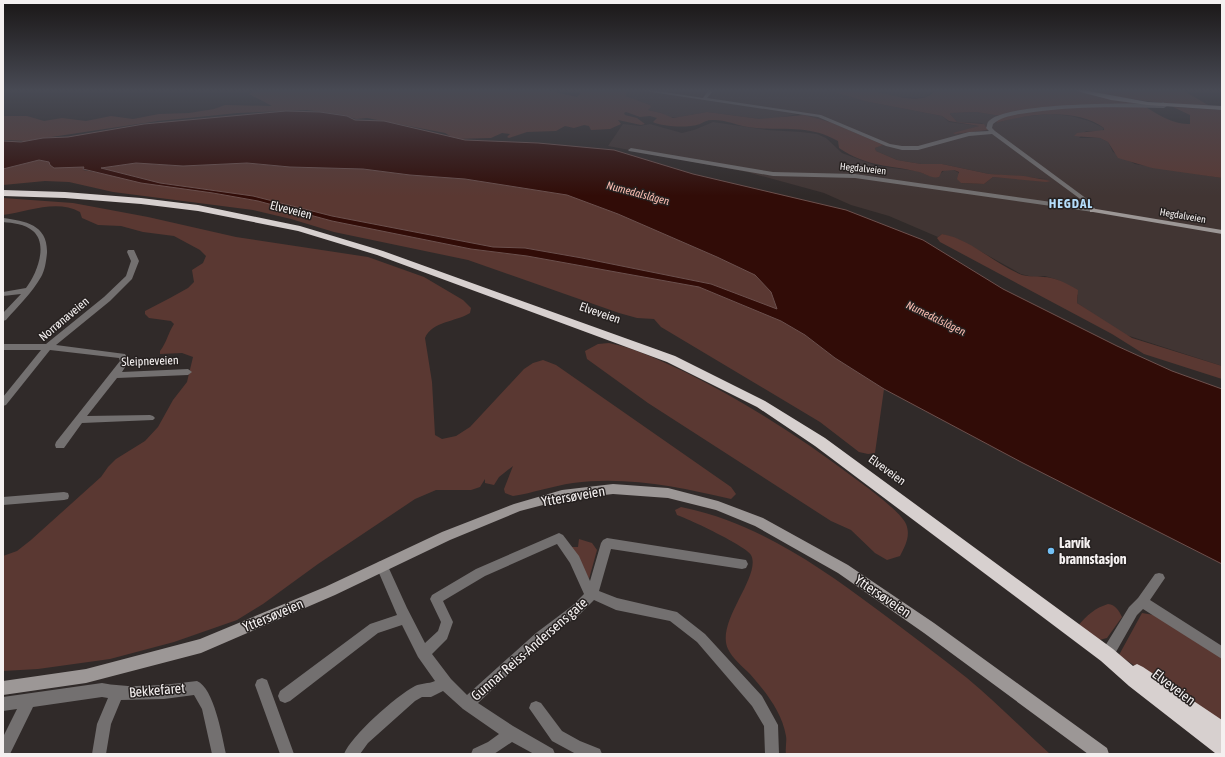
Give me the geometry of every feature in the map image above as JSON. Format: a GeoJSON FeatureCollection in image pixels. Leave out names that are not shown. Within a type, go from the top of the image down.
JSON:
{"type":"FeatureCollection","features":[{"type":"Feature","properties":{"kind":"highway","name":"Elveveien"},"geometry":{"type":"LineString","coordinates":[[3,193],[65,195],[141,201],[198,208],[300,229],[380,253],[671,358],[761,404],[820,442],[1107,655],[1135,680],[1222,746]]}},
{"type":"Feature","properties":{"kind":"highway","name":"Elveveien"},"geometry":{"type":"LineString","coordinates":[[1107,655],[1140,674],[1222,731]]}},
{"type":"Feature","properties":{"kind":"main road","name":"Hegdalveien"},"geometry":{"type":"LineString","coordinates":[[1093,210],[1222,232]]}},
{"type":"Feature","properties":{"kind":"main road","name":"Yttersøveien"},"geometry":{"type":"LineString","coordinates":[[3,688],[86,676],[201,646],[446,536],[518,507],[562,495],[613,489],[668,493],[718,506],[758,522],[843,569],[929,628],[1101,754]]}},
{"type":"Feature","properties":{"kind":"street"},"geometry":{"type":"LineString","coordinates":[[842,125],[888,145],[902,148],[918,148],[969,134],[993,132]]}},
{"type":"Feature","properties":{"kind":"street"},"geometry":{"type":"LineString","coordinates":[[990,125],[993,132],[1079,195],[1093,210]]}},
{"type":"Feature","properties":{"kind":"street","name":"Hegdalveien"},"geometry":{"type":"LineString","coordinates":[[631,150],[773,174],[855,176],[1093,210]]}},
{"type":"Feature","properties":{"kind":"street"},"geometry":{"type":"LineString","coordinates":[[3,220],[19,222],[34,228],[42,237],[44,247],[40,272],[27,291],[3,318]]}},
{"type":"Feature","properties":{"kind":"street","name":"Norrønaveien"},"geometry":{"type":"LineString","coordinates":[[3,403],[49,346],[107,299],[129,277],[135,261],[131,252]]}},
{"type":"Feature","properties":{"kind":"street"},"geometry":{"type":"LineString","coordinates":[[3,294],[27,291]]}},
{"type":"Feature","properties":{"kind":"street","name":"Sleipneveien"},"geometry":{"type":"LineString","coordinates":[[3,347],[49,346],[81,349],[122,356],[125,361],[60,445]]}},
{"type":"Feature","properties":{"kind":"street","name":"Sleipneveien"},"geometry":{"type":"LineString","coordinates":[[114,375],[188,372]]}},
{"type":"Feature","properties":{"kind":"street"},"geometry":{"type":"LineString","coordinates":[[79,420],[150,418]]}},
{"type":"Feature","properties":{"kind":"street"},"geometry":{"type":"LineString","coordinates":[[3,501],[64,496]]}},
{"type":"Feature","properties":{"kind":"street"},"geometry":{"type":"LineString","coordinates":[[424,653],[443,635],[447,622],[436,599],[451,589],[490,568],[559,538],[575,560],[587,588],[592,594],[616,604],[673,616],[701,638],[757,701],[770,725],[772,754]]}},
{"type":"Feature","properties":{"kind":"street","name":"Gunnar Reiss-Andersens gate"},"geometry":{"type":"LineString","coordinates":[[468,703],[540,637],[576,610],[592,594],[607,543],[742,564]]}},
{"type":"Feature","properties":{"kind":"street","name":"Gunnar Reiss-Andersens gate"},"geometry":{"type":"LineString","coordinates":[[382,566],[424,653],[445,683],[468,703],[511,734],[548,754]]}},
{"type":"Feature","properties":{"kind":"street"},"geometry":{"type":"LineString","coordinates":[[1107,655],[1133,611],[1142,602],[1160,578]]}},
{"type":"Feature","properties":{"kind":"street"},"geometry":{"type":"LineString","coordinates":[[1142,602],[1222,653]]}},
{"type":"Feature","properties":{"kind":"street"},"geometry":{"type":"LineString","coordinates":[[285,696],[374,628],[406,618]]}},
{"type":"Feature","properties":{"kind":"street"},"geometry":{"type":"LineString","coordinates":[[351,754],[363,738],[410,696],[420,690],[431,690],[445,683]]}},
{"type":"Feature","properties":{"kind":"street"},"geometry":{"type":"LineString","coordinates":[[262,685],[287,754]]}},
{"type":"Feature","properties":{"kind":"street","name":"Bekkefaret"},"geometry":{"type":"LineString","coordinates":[[3,704],[102,690],[117,693],[164,692],[198,688],[208,707],[218,754]]}},
{"type":"Feature","properties":{"kind":"street","name":"Bekkefaret"},"geometry":{"type":"LineString","coordinates":[[99,754],[104,724],[117,693]]}},
{"type":"Feature","properties":{"kind":"street"},"geometry":{"type":"LineString","coordinates":[[3,752],[29,700]]}},
{"type":"Feature","properties":{"kind":"street"},"geometry":{"type":"LineString","coordinates":[[536,708],[557,736],[576,747],[595,754]]}},
{"type":"Feature","properties":{"kind":"street"},"geometry":{"type":"LineString","coordinates":[[478,754],[493,747],[511,734]]}},
{"type":"Feature","properties":{"kind":"shaded area"},"geometry":{"type":"Polygon","coordinates":[[[3,125],[129,125],[25,141],[3,140],[3,125]]]}},
{"type":"Feature","properties":{"kind":"shaded area"},"geometry":{"type":"Polygon","coordinates":[[[405,125],[583,125],[574,128],[565,126],[556,131],[527,132],[509,138],[507,137],[510,134],[502,133],[491,138],[455,139],[445,133],[405,125]]]}},
{"type":"Feature","properties":{"kind":"shaded area"},"geometry":{"type":"Polygon","coordinates":[[[586,125],[618,125],[610,129],[591,130],[589,126],[586,125]]]}},
{"type":"Feature","properties":{"kind":"shaded area"},"geometry":{"type":"Polygon","coordinates":[[[622,125],[655,125],[682,133],[705,125],[735,125],[767,130],[817,134],[826,138],[842,153],[877,166],[917,171],[930,176],[940,174],[946,169],[954,170],[959,173],[961,183],[984,184],[993,177],[1047,179],[989,174],[942,164],[921,164],[897,160],[876,151],[875,148],[882,145],[838,125],[979,126],[955,134],[988,130],[984,125],[1098,125],[1104,128],[1102,131],[1086,131],[1079,138],[1100,138],[1108,142],[1113,152],[1135,164],[1222,178],[1222,366],[1123,334],[1077,303],[1078,295],[1058,280],[1045,276],[1033,277],[1021,274],[960,240],[942,234],[938,237],[889,216],[851,205],[824,193],[747,172],[608,146],[622,125]]]}},
{"type":"Feature","properties":{"kind":"shaded area"},"geometry":{"type":"Polygon","coordinates":[[[667,125],[693,125],[690,126],[667,125]]]}},
{"type":"Feature","properties":{"kind":"shaded area"},"geometry":{"type":"Polygon","coordinates":[[[742,125],[838,125],[883,145],[875,148],[876,151],[897,160],[921,164],[942,164],[989,174],[1024,176],[1051,181],[1046,182],[993,177],[984,184],[961,183],[957,179],[959,172],[954,170],[942,171],[939,177],[934,177],[908,169],[878,164],[860,159],[839,148],[838,141],[827,135],[804,130],[742,125]]]}},
{"type":"Feature","properties":{"kind":"shaded area"},"geometry":{"type":"Polygon","coordinates":[[[975,125],[985,125],[988,130],[953,133],[979,126],[975,125]]]}},
{"type":"Feature","properties":{"kind":"shaded area"},"geometry":{"type":"Polygon","coordinates":[[[1100,125],[1222,125],[1222,178],[1152,168],[1118,158],[1108,142],[1100,138],[1074,136],[1077,133],[1104,130],[1104,128],[1100,125]]]}},
{"type":"Feature","properties":{"kind":"shaded area"},"geometry":{"type":"Polygon","coordinates":[[[39,160],[84,167],[83,170],[258,201],[332,221],[471,249],[527,256],[699,287],[781,321],[805,335],[835,358],[884,389],[875,453],[868,454],[859,452],[820,422],[661,327],[654,319],[637,318],[619,313],[468,260],[334,232],[291,219],[253,210],[113,192],[69,182],[45,181],[3,185],[3,169],[39,160]]]}},
{"type":"Feature","properties":{"kind":"shaded area"},"geometry":{"type":"Polygon","coordinates":[[[136,163],[183,166],[247,163],[290,167],[363,169],[410,175],[465,179],[567,195],[618,214],[755,275],[771,292],[777,310],[711,284],[525,248],[493,247],[332,216],[253,196],[160,183],[101,168],[136,163]]]}},
{"type":"Feature","properties":{"kind":"shaded area"},"geometry":{"type":"Polygon","coordinates":[[[3,198],[73,203],[148,217],[236,237],[368,257],[424,277],[463,300],[471,308],[470,313],[433,328],[428,332],[425,338],[432,382],[435,435],[442,439],[456,436],[470,427],[524,369],[533,363],[543,360],[556,365],[731,487],[736,494],[731,499],[692,490],[653,484],[593,481],[573,483],[513,496],[505,493],[504,489],[513,466],[499,477],[494,485],[485,483],[485,479],[480,487],[471,490],[436,490],[415,499],[318,564],[263,604],[237,620],[174,642],[110,659],[38,669],[3,671],[3,556],[17,551],[31,540],[101,477],[116,459],[145,441],[158,427],[173,400],[187,382],[193,357],[182,353],[160,354],[160,351],[174,324],[171,321],[149,318],[145,314],[145,311],[188,288],[194,282],[192,270],[203,263],[206,256],[200,250],[174,236],[143,232],[121,226],[98,225],[82,218],[80,212],[71,208],[52,206],[3,215],[3,198]]]}},
{"type":"Feature","properties":{"kind":"shaded area"},"geometry":{"type":"Polygon","coordinates":[[[942,234],[973,246],[1002,265],[1022,275],[1048,277],[1070,285],[1078,290],[1077,303],[1132,338],[1222,366],[1222,379],[1144,354],[1112,334],[940,242],[937,238],[942,234]]]}},
{"type":"Feature","properties":{"kind":"shaded area"},"geometry":{"type":"Polygon","coordinates":[[[609,343],[648,355],[685,372],[730,396],[794,436],[869,489],[898,513],[906,524],[908,537],[900,556],[887,560],[875,553],[851,530],[831,521],[648,403],[587,359],[585,351],[598,344],[609,343]]]}},
{"type":"Feature","properties":{"kind":"shaded area"},"geometry":{"type":"Polygon","coordinates":[[[681,507],[734,523],[759,534],[784,547],[830,576],[933,651],[967,678],[1050,754],[786,754],[786,736],[777,710],[761,687],[732,656],[728,649],[726,638],[732,613],[750,575],[753,564],[751,555],[729,539],[677,515],[675,510],[681,507]]]}},
{"type":"Feature","properties":{"kind":"shaded area"},"geometry":{"type":"Polygon","coordinates":[[[579,539],[592,543],[597,550],[589,579],[571,547],[578,547],[579,539]]]}},
{"type":"Feature","properties":{"kind":"shaded area"},"geometry":{"type":"Polygon","coordinates":[[[1108,604],[1115,607],[1122,617],[1107,638],[1099,640],[1078,626],[1092,612],[1108,604]]]}},
{"type":"Feature","properties":{"kind":"shaded area"},"geometry":{"type":"Polygon","coordinates":[[[1142,613],[1154,615],[1222,658],[1222,726],[1119,655],[1142,613]]]}},
{"type":"Feature","properties":{"kind":"water","name":"Numedalslågen"},"geometry":{"type":"Polygon","coordinates":[[[136,125],[402,125],[465,140],[538,143],[614,150],[693,174],[846,210],[923,240],[1003,289],[1117,346],[1172,371],[1222,389],[1222,564],[1021,462],[884,389],[835,358],[805,335],[781,321],[699,287],[527,256],[471,249],[332,221],[258,201],[141,183],[83,169],[84,167],[54,168],[49,162],[39,160],[3,169],[3,141],[21,142],[43,138],[68,137],[136,125]],[[136,163],[101,168],[160,183],[253,196],[332,216],[493,247],[525,248],[711,284],[777,309],[771,292],[755,275],[618,214],[567,195],[465,179],[410,175],[363,169],[290,167],[247,163],[183,166],[136,163]]]}},
{"type":"Feature","properties":{"kind":"place","name":"Larvik brannstasjon"},"geometry":{"type":"Point","coordinates":[1051,551]}},
{"type":"Feature","properties":{"kind":"district","name":"HEGDAL"},"geometry":{"type":"Point","coordinates":[1071,203]}}]}
